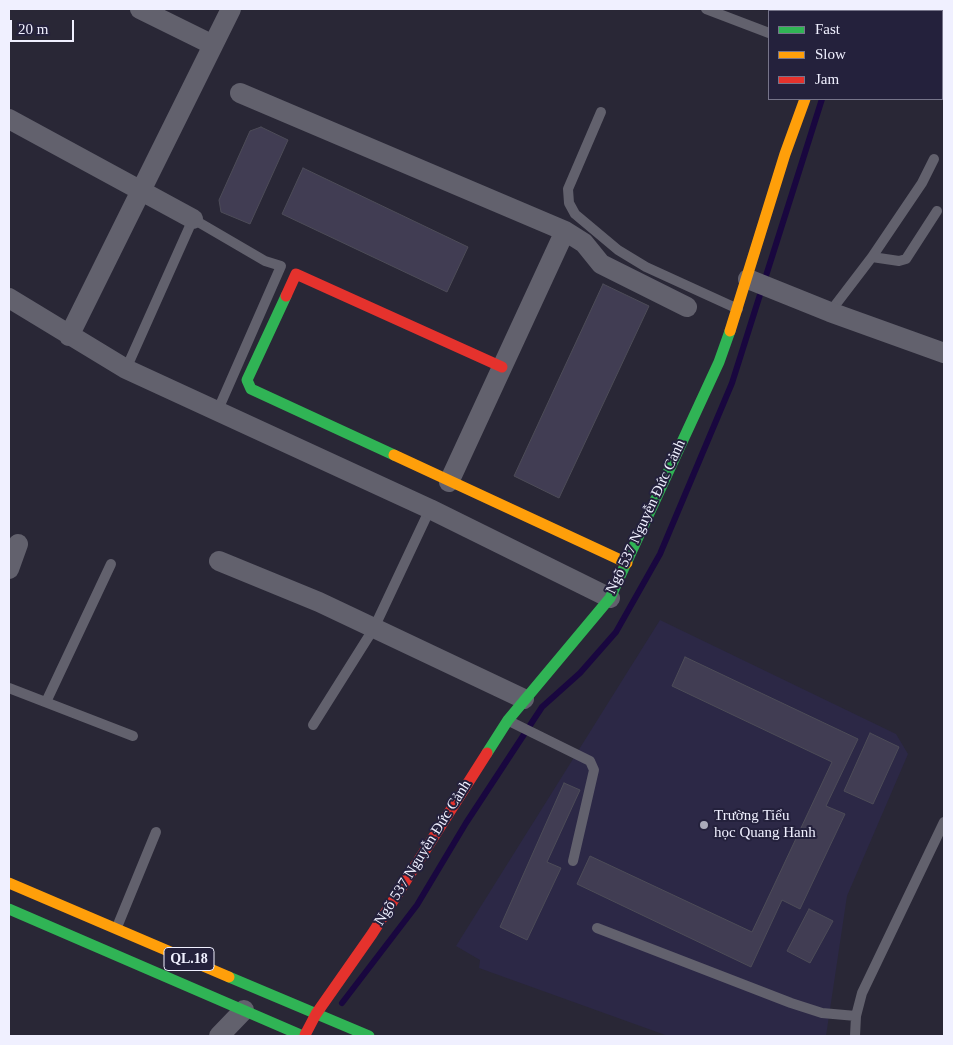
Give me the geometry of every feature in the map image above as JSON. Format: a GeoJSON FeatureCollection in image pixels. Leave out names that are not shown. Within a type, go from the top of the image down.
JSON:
{"type":"FeatureCollection","features":[{"type":"Feature","properties":{"kind":"main road","name":"Ngõ 537 Nguyễn Đức Cảnh"},"geometry":{"type":"LineString","coordinates":[[304,1036],[316,1014],[372,934],[508,720],[610,598],[719,362],[738,309],[758,282],[786,154],[805,100]]}},
{"type":"Feature","properties":{"kind":"main road"},"geometry":{"type":"LineString","coordinates":[[502,367],[296,274],[247,380],[248,386],[251,389],[627,563]]}},
{"type":"Feature","properties":{"kind":"main road","name":"QL.18"},"geometry":{"type":"LineString","coordinates":[[9,883],[369,1036]]}},
{"type":"Feature","properties":{"kind":"main road","name":"QL.18"},"geometry":{"type":"LineString","coordinates":[[9,909],[304,1036]]}},
{"type":"Feature","properties":{"kind":"street"},"geometry":{"type":"LineString","coordinates":[[140,9],[213,45]]}},
{"type":"Feature","properties":{"kind":"street"},"geometry":{"type":"LineString","coordinates":[[69,336],[231,9]]}},
{"type":"Feature","properties":{"kind":"street"},"geometry":{"type":"LineString","coordinates":[[240,92],[565,231],[584,243],[601,264],[687,307]]}},
{"type":"Feature","properties":{"kind":"street"},"geometry":{"type":"LineString","coordinates":[[9,119],[193,219]]}},
{"type":"Feature","properties":{"kind":"street"},"geometry":{"type":"LineString","coordinates":[[449,482],[565,231]]}},
{"type":"Feature","properties":{"kind":"street"},"geometry":{"type":"LineString","coordinates":[[758,282],[830,312],[944,353]]}},
{"type":"Feature","properties":{"kind":"street"},"geometry":{"type":"LineString","coordinates":[[9,298],[126,369],[430,509],[610,598]]}},
{"type":"Feature","properties":{"kind":"street"},"geometry":{"type":"LineString","coordinates":[[9,569],[18,544]]}},
{"type":"Feature","properties":{"kind":"street"},"geometry":{"type":"LineString","coordinates":[[219,561],[320,602],[524,699]]}},
{"type":"Feature","properties":{"kind":"street"},"geometry":{"type":"LineString","coordinates":[[220,1036],[244,1010]]}},
{"type":"Feature","properties":{"kind":"lane"},"geometry":{"type":"LineString","coordinates":[[706,9],[768,33]]}},
{"type":"Feature","properties":{"kind":"lane"},"geometry":{"type":"LineString","coordinates":[[601,112],[568,189],[569,203],[575,214],[618,250],[646,267],[738,309]]}},
{"type":"Feature","properties":{"kind":"lane"},"geometry":{"type":"LineString","coordinates":[[830,312],[872,256],[922,183],[934,158]]}},
{"type":"Feature","properties":{"kind":"lane"},"geometry":{"type":"LineString","coordinates":[[872,256],[899,261],[906,259],[937,211]]}},
{"type":"Feature","properties":{"kind":"lane"},"geometry":{"type":"LineString","coordinates":[[126,369],[193,219],[265,261],[281,266],[217,412]]}},
{"type":"Feature","properties":{"kind":"lane"},"geometry":{"type":"LineString","coordinates":[[313,725],[374,628],[430,509]]}},
{"type":"Feature","properties":{"kind":"lane"},"geometry":{"type":"LineString","coordinates":[[46,702],[111,564]]}},
{"type":"Feature","properties":{"kind":"lane"},"geometry":{"type":"LineString","coordinates":[[9,688],[133,736]]}},
{"type":"Feature","properties":{"kind":"lane"},"geometry":{"type":"LineString","coordinates":[[508,720],[590,761],[594,770],[573,861]]}},
{"type":"Feature","properties":{"kind":"lane"},"geometry":{"type":"LineString","coordinates":[[855,1036],[856,1016],[862,993],[944,822]]}},
{"type":"Feature","properties":{"kind":"lane"},"geometry":{"type":"LineString","coordinates":[[116,928],[156,832]]}},
{"type":"Feature","properties":{"kind":"lane"},"geometry":{"type":"LineString","coordinates":[[597,928],[791,1004],[822,1013],[856,1016]]}},
{"type":"Feature","properties":{"kind":"shaded area","name":"Trường Tiểu học Quang Hanh"},"geometry":{"type":"Polygon","coordinates":[[[660,620],[896,734],[908,754],[847,896],[826,1036],[668,1036],[479,968],[480,960],[456,946],[660,620]]]}},
{"type":"Feature","properties":{"kind":"building"},"geometry":{"type":"Polygon","coordinates":[[[261,127],[288,140],[250,224],[221,212],[219,200],[250,131],[261,127]]]}},
{"type":"Feature","properties":{"kind":"building"},"geometry":{"type":"Polygon","coordinates":[[[303,168],[468,247],[447,292],[282,214],[303,168]]]}},
{"type":"Feature","properties":{"kind":"building"},"geometry":{"type":"Polygon","coordinates":[[[603,284],[649,306],[559,498],[514,476],[603,284]]]}},
{"type":"Feature","properties":{"kind":"building"},"geometry":{"type":"Polygon","coordinates":[[[685,657],[858,739],[826,806],[845,814],[800,909],[782,900],[751,967],[577,884],[590,856],[752,932],[832,762],[672,686],[685,657]]]}},
{"type":"Feature","properties":{"kind":"building"},"geometry":{"type":"Polygon","coordinates":[[[870,733],[899,747],[873,804],[844,791],[870,733]]]}},
{"type":"Feature","properties":{"kind":"building"},"geometry":{"type":"Polygon","coordinates":[[[564,783],[580,790],[547,862],[561,868],[527,940],[500,927],[564,783]]]}},
{"type":"Feature","properties":{"kind":"building"},"geometry":{"type":"Polygon","coordinates":[[[809,909],[833,921],[810,963],[787,951],[809,909]]]}},
{"type":"Feature","properties":{"kind":"waterway"},"geometry":{"type":"LineString","coordinates":[[342,1003],[417,905],[466,823],[542,707],[580,673],[616,632],[660,554],[732,383],[822,100]]}},
{"type":"Feature","properties":{"kind":"traffic: fast"},"geometry":{"type":"LineString","coordinates":[[286,296],[247,380],[251,389],[394,455]]}},
{"type":"Feature","properties":{"kind":"traffic: fast"},"geometry":{"type":"LineString","coordinates":[[487,753],[508,720],[610,598],[719,362],[730,331]]}},
{"type":"Feature","properties":{"kind":"traffic: fast"},"geometry":{"type":"LineString","coordinates":[[9,909],[303,1036]]}},
{"type":"Feature","properties":{"kind":"traffic: fast"},"geometry":{"type":"LineString","coordinates":[[229,977],[369,1036]]}},
{"type":"Feature","properties":{"kind":"traffic: slow"},"geometry":{"type":"LineString","coordinates":[[730,331],[785,154],[805,100]]}},
{"type":"Feature","properties":{"kind":"traffic: slow"},"geometry":{"type":"LineString","coordinates":[[394,455],[627,563]]}},
{"type":"Feature","properties":{"kind":"traffic: slow"},"geometry":{"type":"LineString","coordinates":[[9,883],[229,977]]}},
{"type":"Feature","properties":{"kind":"traffic: jam"},"geometry":{"type":"LineString","coordinates":[[286,296],[296,274],[502,367]]}},
{"type":"Feature","properties":{"kind":"traffic: jam"},"geometry":{"type":"LineString","coordinates":[[305,1035],[316,1014],[372,934],[487,753]]}},
{"type":"Feature","properties":{"kind":"place","name":"Trường Tiểu học Quang Hanh"},"geometry":{"type":"Point","coordinates":[704,825]}}]}
